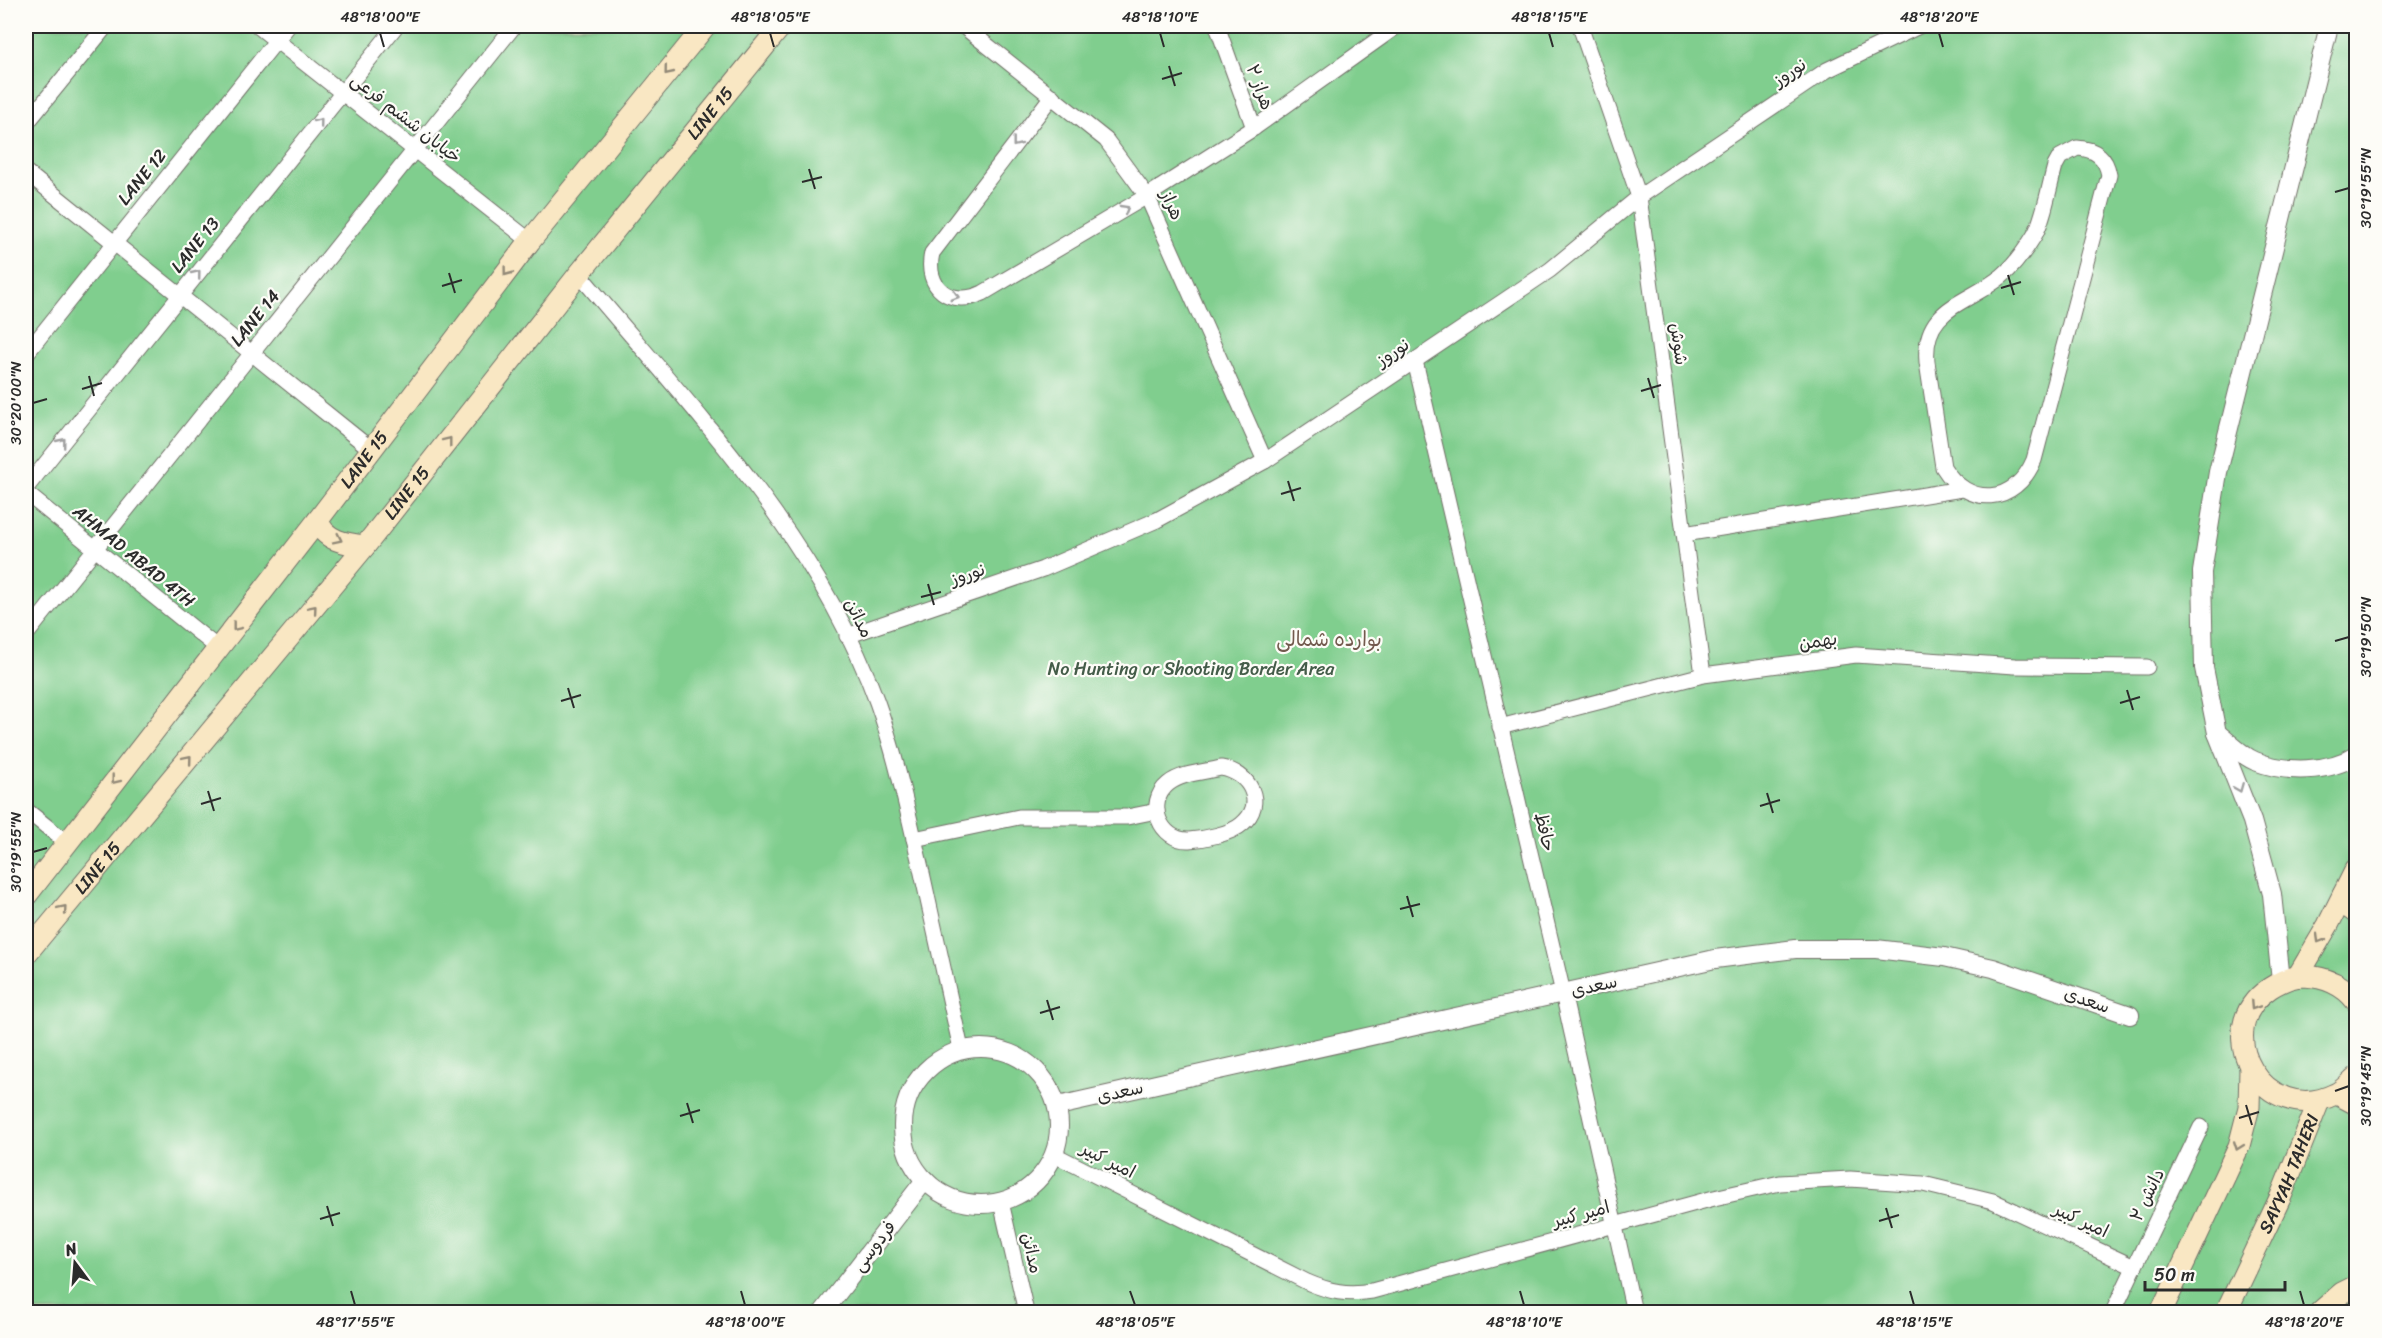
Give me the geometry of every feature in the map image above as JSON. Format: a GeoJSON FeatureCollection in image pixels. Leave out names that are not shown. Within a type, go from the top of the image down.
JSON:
{"type":"FeatureCollection","features":[{"type":"Feature","properties":{"kind":"main road","name":"LINE 15"},"geometry":{"type":"LineString","coordinates":[[26,954],[365,546],[579,274],[781,26]]}},
{"type":"Feature","properties":{"kind":"main road","name":"LANE 15"},"geometry":{"type":"LineString","coordinates":[[26,896],[219,649],[530,241],[698,28]]}},
{"type":"Feature","properties":{"kind":"main road"},"geometry":{"type":"LineString","coordinates":[[318,520],[320,526],[336,540],[365,546]]}},
{"type":"Feature","properties":{"kind":"main road"},"geometry":{"type":"LineString","coordinates":[[2290,979],[2343,895],[2356,869]]}},
{"type":"Feature","properties":{"kind":"main road"},"geometry":{"type":"LineString","coordinates":[[2343,895],[2349,908],[2356,913]]}},
{"type":"Feature","properties":{"kind":"main road"},"geometry":{"type":"LineString","coordinates":[[2356,998],[2339,985],[2319,977],[2290,979],[2262,993],[2249,1011],[2243,1033],[2245,1055],[2250,1068],[2262,1084],[2279,1096],[2299,1101],[2328,1097],[2356,1104]]}},
{"type":"Feature","properties":{"kind":"main road"},"geometry":{"type":"LineString","coordinates":[[2162,1312],[2239,1146],[2249,1107],[2250,1068]]}},
{"type":"Feature","properties":{"kind":"main road"},"geometry":{"type":"LineString","coordinates":[[2328,1097],[2356,1077]]}},
{"type":"Feature","properties":{"kind":"main road","name":"SAYYAH TAHERI"},"geometry":{"type":"LineString","coordinates":[[2226,1312],[2328,1097]]}},
{"type":"Feature","properties":{"kind":"main road"},"geometry":{"type":"LineString","coordinates":[[2320,1312],[2342,1293],[2356,1286]]}},
{"type":"Feature","properties":{"kind":"street"},"geometry":{"type":"LineString","coordinates":[[26,123],[106,26]]}},
{"type":"Feature","properties":{"kind":"street","name":"خیابان ششم فرعی"},"geometry":{"type":"LineString","coordinates":[[258,26],[530,241]]}},
{"type":"Feature","properties":{"kind":"street","name":"LANE 12"},"geometry":{"type":"LineString","coordinates":[[26,354],[288,26]]}},
{"type":"Feature","properties":{"kind":"street","name":"LANE 13"},"geometry":{"type":"LineString","coordinates":[[26,488],[396,26]]}},
{"type":"Feature","properties":{"kind":"street","name":"LANE 14"},"geometry":{"type":"LineString","coordinates":[[26,635],[514,26]]}},
{"type":"Feature","properties":{"kind":"street","name":"هراز"},"geometry":{"type":"LineString","coordinates":[[963,26],[1106,140],[1147,196],[1266,461]]}},
{"type":"Feature","properties":{"kind":"street","name":"هراز ۲"},"geometry":{"type":"LineString","coordinates":[[1217,26],[1254,128]]}},
{"type":"Feature","properties":{"kind":"street"},"geometry":{"type":"LineString","coordinates":[[1052,96],[932,253],[931,274],[943,292],[952,297],[963,299],[983,293],[1147,196],[1254,128],[1397,26]]}},
{"type":"Feature","properties":{"kind":"street","name":"شوش"},"geometry":{"type":"LineString","coordinates":[[1580,26],[1639,196],[1703,675]]}},
{"type":"Feature","properties":{"kind":"street","name":"نوروز"},"geometry":{"type":"LineString","coordinates":[[847,636],[1043,569],[1157,520],[1266,461],[1550,270],[1639,196],[1827,70],[1919,26]]}},
{"type":"Feature","properties":{"kind":"street"},"geometry":{"type":"LineString","coordinates":[[2290,979],[2272,894],[2252,821],[2217,733],[2204,668],[2202,572],[2216,483],[2329,26]]}},
{"type":"Feature","properties":{"kind":"street"},"geometry":{"type":"LineString","coordinates":[[1684,534],[1962,489],[1976,495],[1991,496],[2005,493],[2018,485],[2028,474],[2034,460],[2108,185],[2108,166],[2095,152],[2077,148],[2060,157],[2055,166],[2036,234],[2004,275],[1947,309],[1936,320],[1929,333],[1927,355],[1943,467],[1950,480],[1962,489]]}},
{"type":"Feature","properties":{"kind":"street"},"geometry":{"type":"LineString","coordinates":[[26,172],[372,450]]}},
{"type":"Feature","properties":{"kind":"street","name":"مدائن"},"geometry":{"type":"LineString","coordinates":[[579,274],[746,472],[802,551],[847,636],[880,712],[898,768],[962,1049]]}},
{"type":"Feature","properties":{"kind":"street","name":"حافظ"},"geometry":{"type":"LineString","coordinates":[[1415,361],[1563,993],[1634,1312]]}},
{"type":"Feature","properties":{"kind":"street","name":"AHMAD ABAD 4TH"},"geometry":{"type":"LineString","coordinates":[[26,493],[219,649]]}},
{"type":"Feature","properties":{"kind":"street","name":"بهمن"},"geometry":{"type":"LineString","coordinates":[[1500,728],[1703,675],[1856,655],[2015,666],[2147,667]]}},
{"type":"Feature","properties":{"kind":"street"},"geometry":{"type":"LineString","coordinates":[[2217,733],[2254,761],[2291,769],[2320,767],[2350,760],[2356,755]]}},
{"type":"Feature","properties":{"kind":"street"},"geometry":{"type":"LineString","coordinates":[[1221,768],[1231,769],[1241,774],[1253,792],[1254,803],[1245,822],[1236,829],[1193,840],[1182,840],[1165,830],[1159,821],[1157,811],[1157,801],[1161,791],[1168,784],[1177,779],[1221,768]]}},
{"type":"Feature","properties":{"kind":"street"},"geometry":{"type":"LineString","coordinates":[[26,810],[66,843]]}},
{"type":"Feature","properties":{"kind":"street"},"geometry":{"type":"LineString","coordinates":[[914,839],[1019,817],[1126,817],[1157,811]]}},
{"type":"Feature","properties":{"kind":"street","name":"سعدی"},"geometry":{"type":"LineString","coordinates":[[1058,1106],[1715,959],[1795,950],[1876,949],[1944,957],[1993,968],[2130,1015]]}},
{"type":"Feature","properties":{"kind":"street"},"geometry":{"type":"LineString","coordinates":[[986,1047],[1010,1053],[1032,1065],[1048,1084],[1058,1106],[1060,1131],[1055,1155],[1042,1176],[1023,1192],[1001,1202],[976,1204],[952,1199],[931,1187],[914,1168],[905,1146],[902,1121],[908,1097],[920,1076],[939,1060],[962,1049],[986,1047]]}},
{"type":"Feature","properties":{"kind":"street","name":"دانش ۲"},"geometry":{"type":"LineString","coordinates":[[2113,1312],[2201,1127]]}},
{"type":"Feature","properties":{"kind":"street","name":"امیر کبیر"},"geometry":{"type":"LineString","coordinates":[[1055,1155],[1307,1282],[1328,1291],[1350,1294],[1372,1291],[1714,1198],[1780,1183],[1850,1179],[1913,1184],[1993,1201],[2134,1267]]}},
{"type":"Feature","properties":{"kind":"street","name":"فردوسی"},"geometry":{"type":"LineString","coordinates":[[824,1312],[925,1180]]}},
{"type":"Feature","properties":{"kind":"street","name":"مدائن"},"geometry":{"type":"LineString","coordinates":[[1001,1202],[1026,1312]]}},
{"type":"Feature","properties":{"kind":"green space","name":"No Hunting or Shooting Border Area"},"geometry":{"type":"Polygon","coordinates":[[[26,26],[2356,26],[2356,1312],[26,1312],[26,26]]]}},
{"type":"Feature","properties":{"kind":"district","name":"بوارده شمالی"},"geometry":{"type":"Point","coordinates":[1329,639]}}]}
